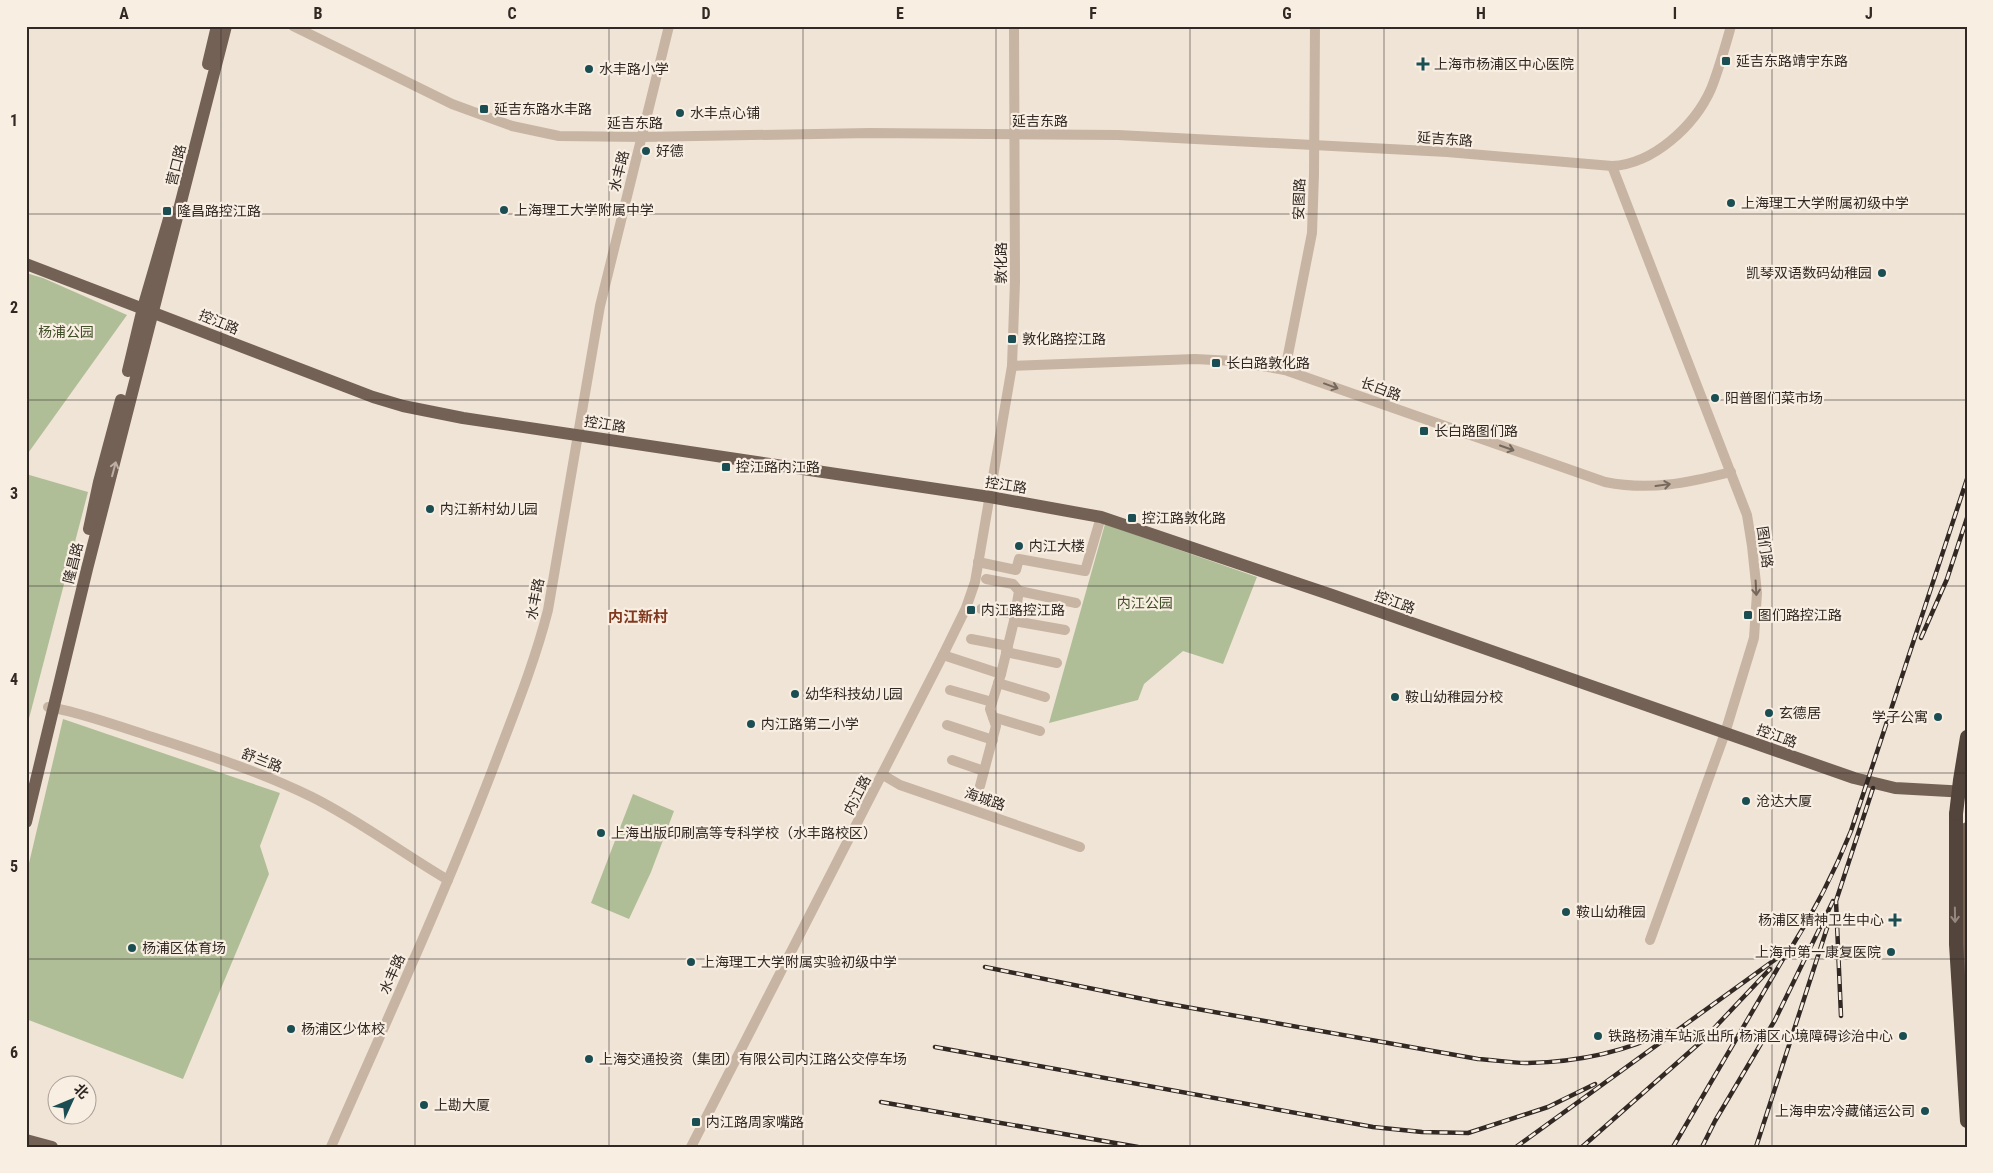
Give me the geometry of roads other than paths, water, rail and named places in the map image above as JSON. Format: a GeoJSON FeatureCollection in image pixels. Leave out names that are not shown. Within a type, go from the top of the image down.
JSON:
{"type":"FeatureCollection","features":[{"type":"Feature","properties":{"kind":"highway"},"geometry":{"type":"LineString","coordinates":[[1967,737],[1956,814],[1955,879],[1959,1022],[1967,1121]]}},
{"type":"Feature","properties":{"kind":"main road","name":"营口路"},"geometry":{"type":"LineString","coordinates":[[148,310],[216,26]]}},
{"type":"Feature","properties":{"kind":"main road","name":"营口路"},"geometry":{"type":"LineString","coordinates":[[148,310],[175,230],[226,26]]}},
{"type":"Feature","properties":{"kind":"main road","name":"控江路"},"geometry":{"type":"LineString","coordinates":[[26,264],[338,385],[403,406],[463,418],[990,497],[1101,516],[1332,595],[1803,761],[1895,788],[1967,792]]}},
{"type":"Feature","properties":{"kind":"main road","name":"隆昌路"},"geometry":{"type":"LineString","coordinates":[[26,789],[51,707],[87,569],[148,310]]}},
{"type":"Feature","properties":{"kind":"main road","name":"隆昌路"},"geometry":{"type":"LineString","coordinates":[[26,822],[51,707]]}},
{"type":"Feature","properties":{"kind":"main road"},"geometry":{"type":"LineString","coordinates":[[1967,828],[1965,881],[1967,984]]}},
{"type":"Feature","properties":{"kind":"main road"},"geometry":{"type":"LineString","coordinates":[[26,1140],[52,1147]]}},
{"type":"Feature","properties":{"kind":"street","name":"延吉东路"},"geometry":{"type":"LineString","coordinates":[[293,26],[452,104],[512,126],[559,136],[642,137],[870,133],[1148,135],[1447,152],[1612,166],[1624,166],[1654,152],[1691,120],[1711,88],[1731,26]]}},
{"type":"Feature","properties":{"kind":"street","name":"水丰路"},"geometry":{"type":"LineString","coordinates":[[331,1147],[473,822],[539,643],[548,610],[600,306],[670,26]]}},
{"type":"Feature","properties":{"kind":"street","name":"敦化路"},"geometry":{"type":"LineString","coordinates":[[990,497],[1012,366],[1014,26]]}},
{"type":"Feature","properties":{"kind":"street","name":"安图路"},"geometry":{"type":"LineString","coordinates":[[1285,370],[1312,233],[1315,26]]}},
{"type":"Feature","properties":{"kind":"street","name":"图们路"},"geometry":{"type":"LineString","coordinates":[[1612,166],[1746,515],[1752,546],[1757,594],[1754,638],[1748,662],[1725,733],[1650,940]]}},
{"type":"Feature","properties":{"kind":"street","name":"长白路"},"geometry":{"type":"LineString","coordinates":[[1012,366],[1195,359],[1234,361],[1285,370],[1605,482],[1629,487],[1656,487],[1731,472]]}},
{"type":"Feature","properties":{"kind":"street","name":"内江路"},"geometry":{"type":"LineString","coordinates":[[691,1147],[883,775],[966,608],[975,582],[990,497]]}},
{"type":"Feature","properties":{"kind":"street"},"geometry":{"type":"LineString","coordinates":[[978,562],[1016,570],[1019,558],[1085,571],[1101,516]]}},
{"type":"Feature","properties":{"kind":"street"},"geometry":{"type":"LineString","coordinates":[[986,579],[1013,584],[1019,591],[1076,603]]}},
{"type":"Feature","properties":{"kind":"street"},"geometry":{"type":"LineString","coordinates":[[980,786],[996,726],[990,709],[1007,649],[1019,591]]}},
{"type":"Feature","properties":{"kind":"street"},"geometry":{"type":"LineString","coordinates":[[980,609],[1065,630]]}},
{"type":"Feature","properties":{"kind":"street"},"geometry":{"type":"LineString","coordinates":[[971,639],[1057,663]]}},
{"type":"Feature","properties":{"kind":"street"},"geometry":{"type":"LineString","coordinates":[[943,656],[1045,696]]}},
{"type":"Feature","properties":{"kind":"street"},"geometry":{"type":"LineString","coordinates":[[950,690],[992,702]]}},
{"type":"Feature","properties":{"kind":"street","name":"舒兰路"},"geometry":{"type":"LineString","coordinates":[[51,707],[228,762],[283,783],[315,798],[351,819],[448,880]]}},
{"type":"Feature","properties":{"kind":"street"},"geometry":{"type":"LineString","coordinates":[[993,717],[1040,731]]}},
{"type":"Feature","properties":{"kind":"street"},"geometry":{"type":"LineString","coordinates":[[947,725],[993,740]]}},
{"type":"Feature","properties":{"kind":"street"},"geometry":{"type":"LineString","coordinates":[[952,760],[984,771]]}},
{"type":"Feature","properties":{"kind":"street","name":"海城路"},"geometry":{"type":"LineString","coordinates":[[883,775],[900,785],[1080,847]]}},
{"type":"Feature","properties":{"kind":"railway"},"geometry":{"type":"LineString","coordinates":[[1516,1147],[1791,948],[1824,891],[1851,831],[1967,479]]}},
{"type":"Feature","properties":{"kind":"railway"},"geometry":{"type":"LineString","coordinates":[[1921,638],[1947,579],[1967,518]]}},
{"type":"Feature","properties":{"kind":"railway"},"geometry":{"type":"LineString","coordinates":[[1841,1016],[1836,901],[1873,788]]}},
{"type":"Feature","properties":{"kind":"railway"},"geometry":{"type":"LineString","coordinates":[[1702,1147],[1715,1121],[1775,1020],[1833,901]]}},
{"type":"Feature","properties":{"kind":"railway"},"geometry":{"type":"LineString","coordinates":[[1756,1147],[1827,928]]}},
{"type":"Feature","properties":{"kind":"railway"},"geometry":{"type":"LineString","coordinates":[[1673,1147],[1786,954]]}},
{"type":"Feature","properties":{"kind":"railway"},"geometry":{"type":"LineString","coordinates":[[985,967],[1158,1002],[1478,1059],[1510,1062],[1528,1063],[1582,1058],[1618,1050],[1653,1038],[1669,1030]]}},
{"type":"Feature","properties":{"kind":"railway"},"geometry":{"type":"LineString","coordinates":[[1582,1147],[1703,1040],[1770,969]]}},
{"type":"Feature","properties":{"kind":"railway"},"geometry":{"type":"LineString","coordinates":[[935,1047],[1373,1127],[1422,1132],[1468,1133],[1548,1107],[1595,1084]]}},
{"type":"Feature","properties":{"kind":"railway"},"geometry":{"type":"LineString","coordinates":[[881,1102],[1138,1147]]}},
{"type":"Feature","properties":{"kind":"place","name":"延吉东路靖宇东路"},"geometry":{"type":"Point","coordinates":[1726,61]}},
{"type":"Feature","properties":{"kind":"place","name":"上海市杨浦区中心医院"},"geometry":{"type":"Point","coordinates":[1423,64]}},
{"type":"Feature","properties":{"kind":"place","name":"水丰路小学"},"geometry":{"type":"Point","coordinates":[589,69]}},
{"type":"Feature","properties":{"kind":"place","name":"延吉东路水丰路"},"geometry":{"type":"Point","coordinates":[484,109]}},
{"type":"Feature","properties":{"kind":"place","name":"水丰点心铺"},"geometry":{"type":"Point","coordinates":[680,113]}},
{"type":"Feature","properties":{"kind":"place","name":"好德"},"geometry":{"type":"Point","coordinates":[646,151]}},
{"type":"Feature","properties":{"kind":"place","name":"上海理工大学附属初级中学"},"geometry":{"type":"Point","coordinates":[1731,203]}},
{"type":"Feature","properties":{"kind":"place","name":"上海理工大学附属中学"},"geometry":{"type":"Point","coordinates":[504,210]}},
{"type":"Feature","properties":{"kind":"place","name":"隆昌路控江路"},"geometry":{"type":"Point","coordinates":[167,211]}},
{"type":"Feature","properties":{"kind":"place","name":"凯琴双语数码幼稚园"},"geometry":{"type":"Point","coordinates":[1882,273]}},
{"type":"Feature","properties":{"kind":"place","name":"敦化路控江路"},"geometry":{"type":"Point","coordinates":[1012,339]}},
{"type":"Feature","properties":{"kind":"place","name":"长白路敦化路"},"geometry":{"type":"Point","coordinates":[1216,363]}},
{"type":"Feature","properties":{"kind":"place","name":"阳普图们菜市场"},"geometry":{"type":"Point","coordinates":[1715,398]}},
{"type":"Feature","properties":{"kind":"place","name":"长白路图们路"},"geometry":{"type":"Point","coordinates":[1424,431]}},
{"type":"Feature","properties":{"kind":"place","name":"控江路内江路"},"geometry":{"type":"Point","coordinates":[726,467]}},
{"type":"Feature","properties":{"kind":"place","name":"内江新村幼儿园"},"geometry":{"type":"Point","coordinates":[430,509]}},
{"type":"Feature","properties":{"kind":"place","name":"控江路敦化路"},"geometry":{"type":"Point","coordinates":[1132,518]}},
{"type":"Feature","properties":{"kind":"place","name":"内江大楼"},"geometry":{"type":"Point","coordinates":[1019,546]}},
{"type":"Feature","properties":{"kind":"place","name":"内江路控江路"},"geometry":{"type":"Point","coordinates":[971,610]}},
{"type":"Feature","properties":{"kind":"place","name":"图们路控江路"},"geometry":{"type":"Point","coordinates":[1748,615]}},
{"type":"Feature","properties":{"kind":"place","name":"幼华科技幼儿园"},"geometry":{"type":"Point","coordinates":[795,694]}},
{"type":"Feature","properties":{"kind":"place","name":"鞍山幼稚园分校"},"geometry":{"type":"Point","coordinates":[1395,697]}},
{"type":"Feature","properties":{"kind":"place","name":"玄德居"},"geometry":{"type":"Point","coordinates":[1769,713]}},
{"type":"Feature","properties":{"kind":"place","name":"学子公寓"},"geometry":{"type":"Point","coordinates":[1938,717]}},
{"type":"Feature","properties":{"kind":"place","name":"内江路第二小学"},"geometry":{"type":"Point","coordinates":[751,724]}},
{"type":"Feature","properties":{"kind":"place","name":"沧达大厦"},"geometry":{"type":"Point","coordinates":[1746,801]}},
{"type":"Feature","properties":{"kind":"place","name":"上海出版印刷高等专科学校（水丰路校区）"},"geometry":{"type":"Point","coordinates":[601,833]}},
{"type":"Feature","properties":{"kind":"place","name":"鞍山幼稚园"},"geometry":{"type":"Point","coordinates":[1566,912]}},
{"type":"Feature","properties":{"kind":"place","name":"杨浦区精神卫生中心"},"geometry":{"type":"Point","coordinates":[1895,920]}},
{"type":"Feature","properties":{"kind":"place","name":"杨浦区体育场"},"geometry":{"type":"Point","coordinates":[132,948]}},
{"type":"Feature","properties":{"kind":"place","name":"上海市第一康复医院"},"geometry":{"type":"Point","coordinates":[1891,952]}},
{"type":"Feature","properties":{"kind":"place","name":"上海理工大学附属实验初级中学"},"geometry":{"type":"Point","coordinates":[691,962]}},
{"type":"Feature","properties":{"kind":"place","name":"杨浦区少体校"},"geometry":{"type":"Point","coordinates":[291,1029]}},
{"type":"Feature","properties":{"kind":"place","name":"铁路杨浦车站派出所"},"geometry":{"type":"Point","coordinates":[1598,1036]}},
{"type":"Feature","properties":{"kind":"place","name":"杨浦区心境障碍诊治中心"},"geometry":{"type":"Point","coordinates":[1903,1036]}},
{"type":"Feature","properties":{"kind":"place","name":"上海交通投资（集团）有限公司内江路公交停车场"},"geometry":{"type":"Point","coordinates":[589,1059]}},
{"type":"Feature","properties":{"kind":"place","name":"上勘大厦"},"geometry":{"type":"Point","coordinates":[424,1105]}},
{"type":"Feature","properties":{"kind":"place","name":"上海申宏冷藏储运公司"},"geometry":{"type":"Point","coordinates":[1925,1111]}},
{"type":"Feature","properties":{"kind":"place","name":"内江路周家嘴路"},"geometry":{"type":"Point","coordinates":[696,1122]}},
{"type":"Feature","properties":{"kind":"district","name":"内江新村"},"geometry":{"type":"Point","coordinates":[638,617]}},
{"type":"Feature","properties":{"kind":"park label","name":"杨浦公园"},"geometry":{"type":"Point","coordinates":[66,332]}},
{"type":"Feature","properties":{"kind":"park label","name":"内江公园"},"geometry":{"type":"Point","coordinates":[1145,603]}}]}
